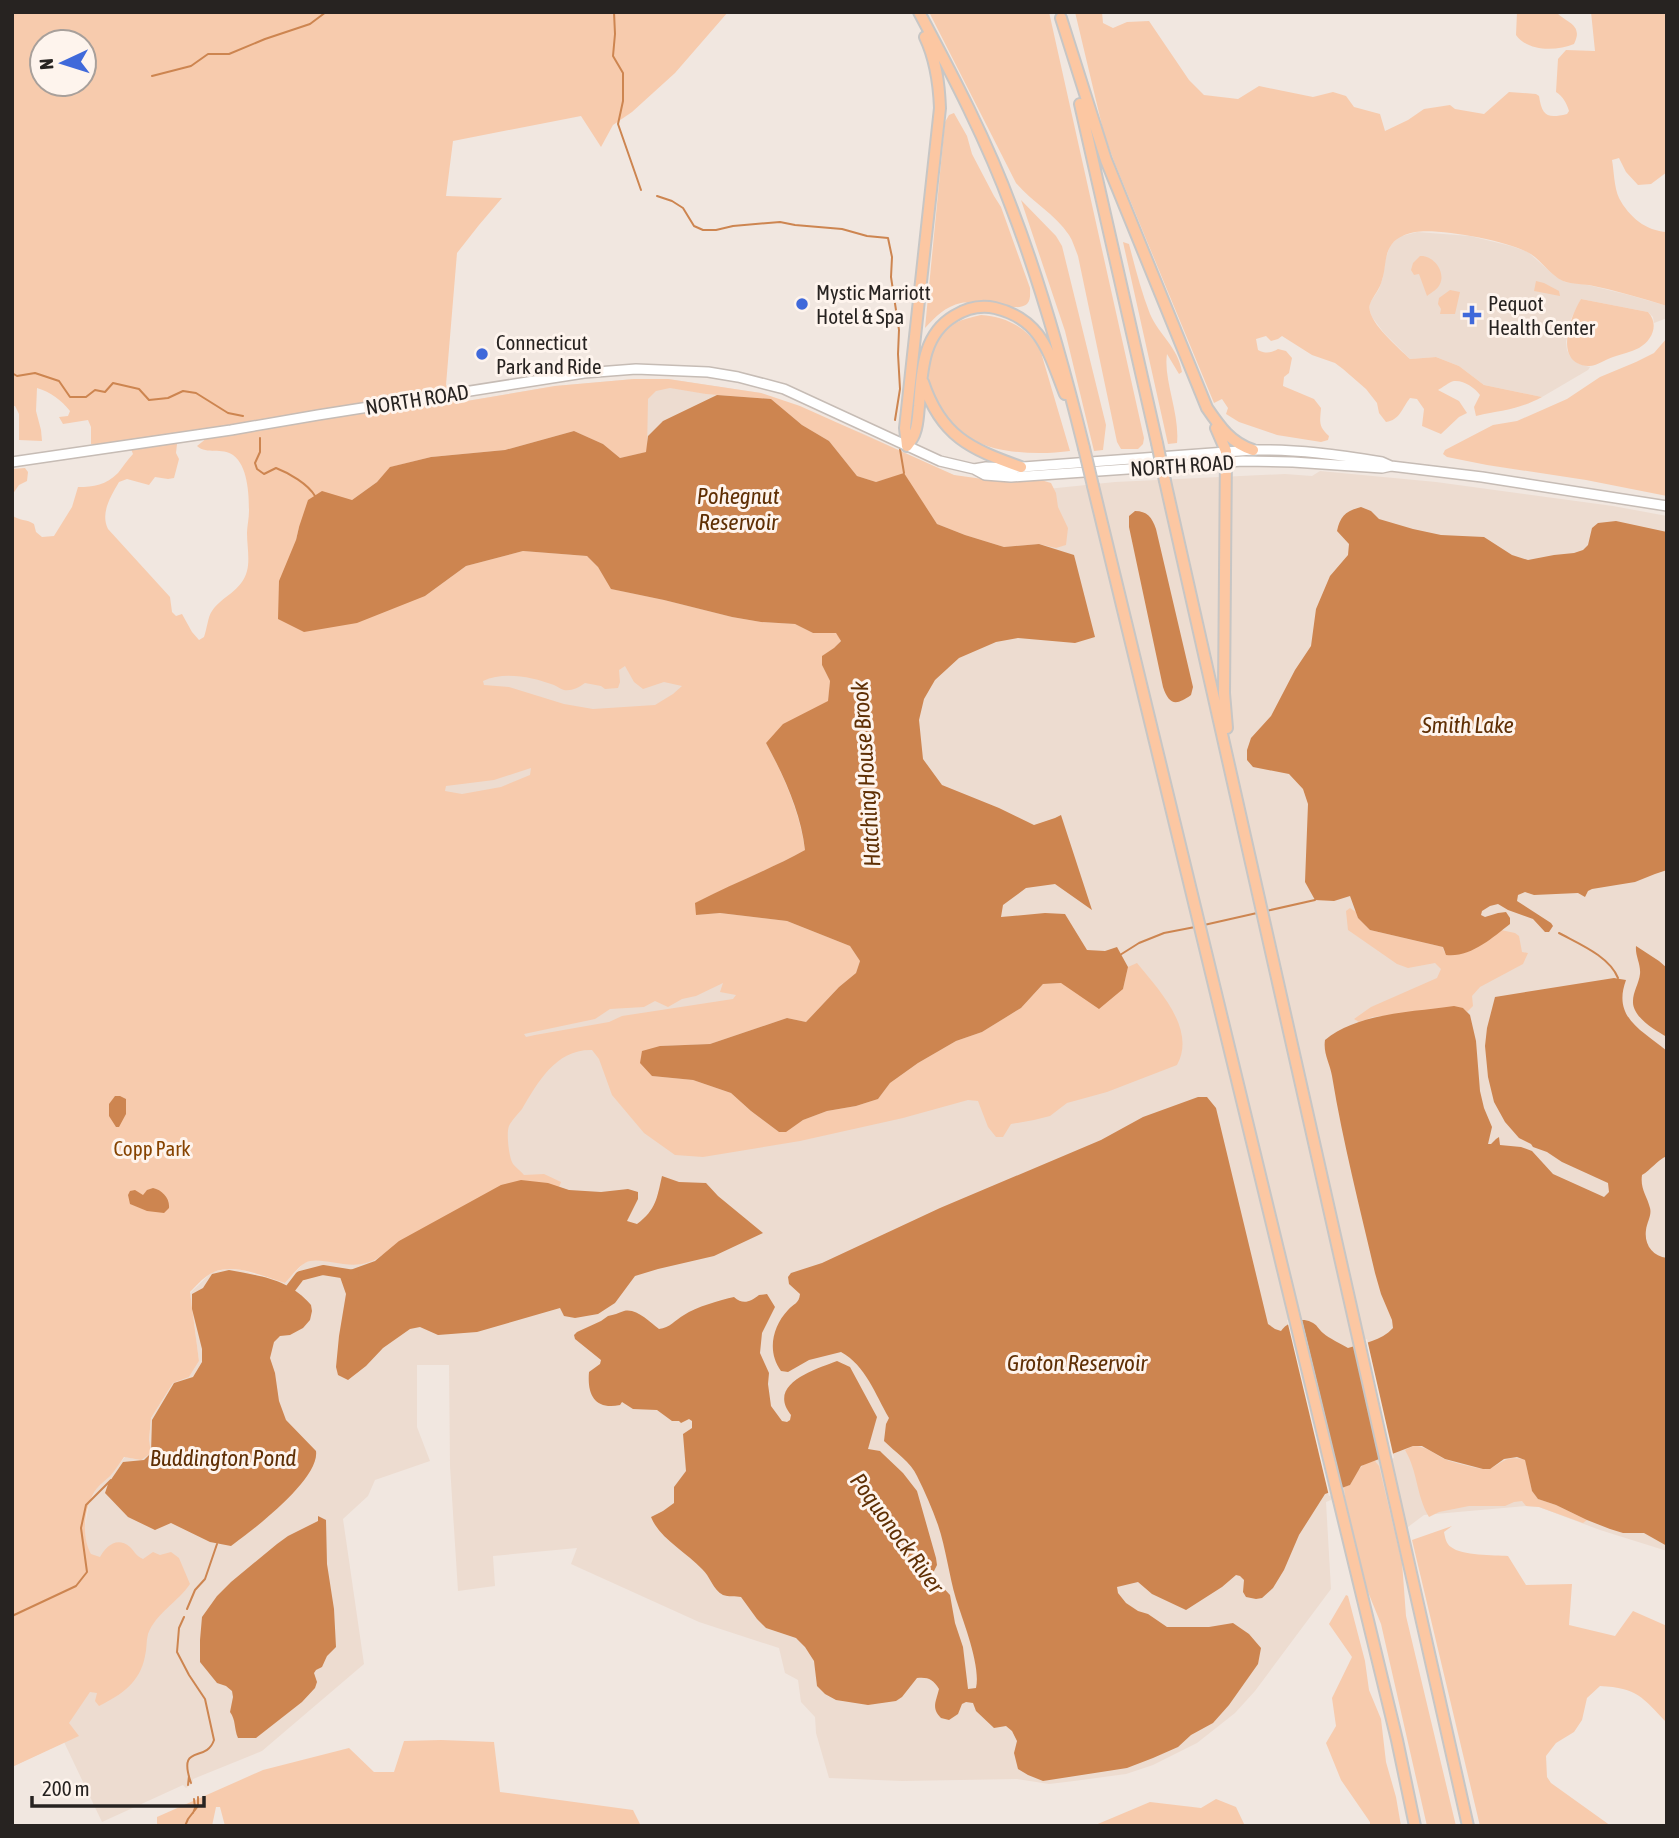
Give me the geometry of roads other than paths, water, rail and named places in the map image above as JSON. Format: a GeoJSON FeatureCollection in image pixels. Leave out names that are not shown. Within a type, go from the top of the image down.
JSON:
{"type":"FeatureCollection","features":[{"type":"Feature","properties":{"kind":"highway"},"geometry":{"type":"LineString","coordinates":[[907,446],[905,428],[940,108],[936,66],[914,12]]}},
{"type":"Feature","properties":{"kind":"highway"},"geometry":{"type":"LineString","coordinates":[[919,12],[965,101],[1012,207],[1051,321],[1081,434],[1339,1500],[1415,1826]]}},
{"type":"Feature","properties":{"kind":"highway"},"geometry":{"type":"LineString","coordinates":[[1061,15],[1106,160],[1226,456],[1224,693],[1234,787]]}},
{"type":"Feature","properties":{"kind":"highway"},"geometry":{"type":"LineString","coordinates":[[1061,15],[1468,1826]]}},
{"type":"Feature","properties":{"kind":"highway"},"geometry":{"type":"LineString","coordinates":[[907,446],[916,432],[921,377],[927,349],[943,323],[975,307],[991,307],[1027,321],[1042,339],[1081,434]]}},
{"type":"Feature","properties":{"kind":"highway"},"geometry":{"type":"LineString","coordinates":[[921,377],[931,403],[944,423],[960,440],[978,451],[1021,467]]}},
{"type":"Feature","properties":{"kind":"highway"},"geometry":{"type":"LineString","coordinates":[[1207,408],[1222,431],[1238,444],[1254,450]]}},
{"type":"Feature","properties":{"kind":"main road","name":"NORTH ROAD"},"geometry":{"type":"LineString","coordinates":[[12,463],[584,373],[636,369],[708,372],[784,389],[940,461],[996,477],[1277,449],[1339,455],[1391,466],[1470,475],[1667,506]]}},
{"type":"Feature","properties":{"kind":"main road","name":"NORTH ROAD"},"geometry":{"type":"LineString","coordinates":[[1226,456],[1382,468],[1391,466]]}},
{"type":"Feature","properties":{"kind":"main road","name":"NORTH ROAD"},"geometry":{"type":"LineString","coordinates":[[974,469],[1058,469]]}},
{"type":"Feature","properties":{"kind":"water","name":"Pohegnut Reservoir"},"geometry":{"type":"Polygon","coordinates":[[[717,395],[771,399],[802,425],[829,441],[857,476],[876,482],[904,473],[937,524],[1004,547],[1039,544],[1074,555],[1095,637],[1075,643],[1018,638],[996,642],[959,658],[935,680],[924,699],[919,720],[923,759],[942,785],[1034,825],[1061,815],[1092,910],[1055,884],[1026,888],[1003,905],[1001,917],[1065,914],[1087,950],[1105,951],[1117,947],[1128,967],[1123,989],[1099,1009],[1061,983],[1043,984],[1021,1008],[982,1032],[956,1041],[918,1063],[890,1083],[878,1099],[827,1111],[803,1120],[786,1132],[779,1132],[731,1093],[693,1080],[652,1076],[640,1063],[642,1051],[660,1046],[710,1044],[787,1018],[806,1022],[856,973],[860,961],[850,946],[787,921],[720,913],[696,915],[695,903],[805,850],[791,795],[766,743],[783,724],[828,701],[830,681],[822,665],[822,656],[841,641],[836,633],[813,633],[795,624],[732,617],[611,589],[598,567],[587,556],[523,551],[466,566],[425,596],[357,623],[304,632],[278,619],[279,581],[296,540],[308,500],[322,491],[352,500],[377,482],[390,467],[431,457],[505,450],[574,431],[603,444],[620,458],[646,452],[648,436],[663,421],[717,395]]]}},
{"type":"Feature","properties":{"kind":"water","name":"Smith Lake"},"geometry":{"type":"Polygon","coordinates":[[[1361,507],[1371,511],[1379,519],[1413,529],[1441,535],[1484,537],[1512,555],[1528,560],[1583,550],[1588,545],[1592,528],[1598,523],[1616,521],[1667,532],[1667,870],[1635,882],[1592,889],[1585,897],[1578,893],[1534,895],[1525,892],[1518,895],[1517,901],[1551,923],[1553,926],[1549,932],[1545,932],[1533,919],[1498,904],[1490,906],[1482,911],[1481,915],[1485,917],[1506,912],[1510,924],[1480,946],[1455,955],[1446,955],[1443,947],[1370,930],[1358,918],[1350,896],[1334,901],[1315,900],[1305,882],[1308,804],[1303,789],[1289,774],[1253,767],[1247,760],[1247,750],[1251,738],[1271,716],[1311,646],[1316,609],[1330,576],[1348,555],[1349,544],[1337,531],[1338,526],[1344,515],[1361,507]]]}},
{"type":"Feature","properties":{"kind":"water"},"geometry":{"type":"Polygon","coordinates":[[[1135,511],[1148,516],[1156,529],[1193,687],[1191,695],[1177,702],[1168,697],[1163,687],[1129,527],[1129,516],[1135,511]]]}},
{"type":"Feature","properties":{"kind":"water"},"geometry":{"type":"Polygon","coordinates":[[[1636,946],[1667,968],[1667,1037],[1645,1022],[1634,1007],[1633,998],[1640,974],[1636,946]]]}},
{"type":"Feature","properties":{"kind":"water","name":"Groton Reservoir"},"geometry":{"type":"Polygon","coordinates":[[[1614,978],[1626,980],[1623,1004],[1626,1014],[1639,1029],[1667,1051],[1667,1156],[1642,1175],[1642,1180],[1650,1211],[1646,1240],[1653,1252],[1667,1258],[1667,1546],[1644,1533],[1623,1533],[1610,1529],[1538,1499],[1532,1491],[1525,1460],[1517,1457],[1504,1459],[1490,1469],[1483,1469],[1445,1459],[1422,1446],[1413,1446],[1361,1466],[1350,1485],[1325,1494],[1299,1535],[1284,1570],[1273,1588],[1262,1598],[1246,1597],[1243,1592],[1244,1580],[1236,1575],[1186,1610],[1152,1594],[1138,1582],[1117,1587],[1126,1603],[1167,1627],[1209,1627],[1233,1623],[1249,1634],[1261,1648],[1258,1664],[1213,1723],[1191,1735],[1178,1747],[1153,1758],[1127,1768],[1043,1781],[1018,1769],[1014,1753],[1017,1741],[1012,1731],[1006,1726],[994,1728],[976,1711],[973,1703],[962,1704],[958,1714],[949,1720],[941,1718],[935,1708],[939,1689],[930,1679],[917,1678],[896,1701],[868,1705],[836,1700],[825,1694],[817,1686],[814,1661],[805,1647],[796,1638],[766,1628],[741,1597],[720,1593],[702,1569],[660,1532],[651,1517],[674,1503],[674,1487],[686,1471],[683,1434],[692,1428],[692,1421],[672,1421],[657,1410],[633,1409],[622,1402],[620,1405],[604,1405],[591,1394],[589,1372],[600,1364],[601,1360],[575,1339],[577,1332],[624,1311],[643,1316],[659,1329],[708,1304],[734,1297],[747,1302],[767,1294],[775,1307],[762,1333],[760,1353],[769,1373],[771,1406],[782,1421],[787,1422],[791,1415],[785,1404],[785,1395],[789,1386],[797,1379],[837,1361],[850,1367],[877,1417],[868,1449],[880,1451],[917,1491],[936,1558],[937,1565],[932,1575],[950,1595],[963,1647],[968,1689],[976,1688],[974,1656],[956,1599],[938,1525],[914,1471],[884,1441],[889,1418],[869,1381],[857,1365],[841,1352],[809,1360],[788,1372],[781,1371],[777,1364],[773,1348],[775,1332],[800,1294],[789,1284],[788,1277],[791,1273],[822,1263],[940,1208],[1101,1140],[1143,1117],[1198,1097],[1207,1097],[1216,1108],[1268,1324],[1281,1331],[1294,1321],[1307,1321],[1348,1348],[1372,1341],[1393,1328],[1392,1320],[1375,1273],[1346,1151],[1325,1040],[1338,1031],[1369,1019],[1454,1006],[1463,1008],[1470,1015],[1476,1041],[1480,1091],[1492,1127],[1488,1144],[1499,1137],[1500,1145],[1532,1151],[1553,1174],[1604,1197],[1609,1192],[1608,1183],[1533,1147],[1519,1138],[1505,1122],[1494,1102],[1485,1046],[1495,997],[1614,978]]]}},
{"type":"Feature","properties":{"kind":"water"},"geometry":{"type":"Polygon","coordinates":[[[115,1096],[126,1099],[126,1114],[119,1127],[116,1127],[109,1116],[109,1104],[115,1096]]]}},
{"type":"Feature","properties":{"kind":"water"},"geometry":{"type":"Polygon","coordinates":[[[662,1176],[679,1182],[706,1183],[763,1233],[714,1256],[635,1276],[615,1303],[598,1314],[575,1318],[564,1316],[560,1308],[477,1332],[438,1335],[420,1327],[410,1329],[383,1348],[348,1380],[338,1375],[336,1367],[339,1336],[346,1294],[339,1274],[375,1261],[399,1241],[501,1185],[521,1180],[548,1183],[569,1190],[601,1192],[628,1189],[638,1192],[638,1199],[627,1221],[637,1224],[652,1208],[662,1176]]]}},
{"type":"Feature","properties":{"kind":"water"},"geometry":{"type":"Polygon","coordinates":[[[153,1188],[167,1198],[169,1208],[164,1213],[147,1211],[130,1204],[130,1191],[135,1190],[143,1195],[153,1188]]]}},
{"type":"Feature","properties":{"kind":"water","name":"Buddington Pond"},"geometry":{"type":"Polygon","coordinates":[[[229,1270],[284,1284],[311,1305],[310,1320],[303,1328],[290,1335],[280,1336],[274,1342],[270,1358],[286,1420],[316,1451],[314,1462],[297,1489],[269,1516],[231,1546],[210,1542],[171,1523],[155,1530],[128,1517],[105,1493],[123,1462],[144,1460],[151,1453],[152,1420],[174,1383],[193,1377],[202,1362],[202,1349],[192,1309],[192,1294],[203,1288],[212,1274],[229,1270]]]}},
{"type":"Feature","properties":{"kind":"water"},"geometry":{"type":"Polygon","coordinates":[[[318,1516],[326,1520],[327,1564],[334,1609],[336,1647],[327,1656],[322,1667],[314,1673],[317,1682],[315,1688],[302,1702],[256,1738],[238,1738],[230,1712],[232,1691],[217,1683],[200,1662],[202,1617],[231,1582],[288,1536],[318,1521],[318,1516]]]}},
{"type":"Feature","properties":{"kind":"waterway"},"geometry":{"type":"LineString","coordinates":[[152,76],[191,66],[208,54],[229,54],[310,24],[326,12]]}},
{"type":"Feature","properties":{"kind":"waterway"},"geometry":{"type":"LineString","coordinates":[[614,12],[613,56],[623,73],[623,101],[618,124],[641,190]]}},
{"type":"Feature","properties":{"kind":"waterway"},"geometry":{"type":"LineString","coordinates":[[657,196],[683,208],[694,226],[703,230],[780,222],[842,229],[888,238],[899,330],[900,389],[895,420]]}},
{"type":"Feature","properties":{"kind":"waterway","name":"Hatching House Brook"},"geometry":{"type":"LineString","coordinates":[[12,373],[17,376],[35,373],[59,381],[70,397],[86,397],[95,390],[105,392],[113,383],[139,389],[149,400],[168,398],[183,391],[196,393],[228,413],[243,416]]}},
{"type":"Feature","properties":{"kind":"waterway","name":"Hatching House Brook"},"geometry":{"type":"LineString","coordinates":[[260,438],[260,452],[255,463],[257,469],[264,474],[276,468],[281,470],[303,483],[315,496]]}},
{"type":"Feature","properties":{"kind":"waterway"},"geometry":{"type":"LineString","coordinates":[[900,449],[904,473]]}},
{"type":"Feature","properties":{"kind":"waterway","name":"Hatching House Brook"},"geometry":{"type":"LineString","coordinates":[[1266,911],[1315,900]]}},
{"type":"Feature","properties":{"kind":"waterway","name":"Hatching House Brook"},"geometry":{"type":"LineString","coordinates":[[1204,925],[1257,913]]}},
{"type":"Feature","properties":{"kind":"waterway","name":"Hatching House Brook"},"geometry":{"type":"LineString","coordinates":[[1120,955],[1139,943],[1164,933],[1195,927]]}},
{"type":"Feature","properties":{"kind":"waterway","name":"Hatching House Brook"},"geometry":{"type":"LineString","coordinates":[[1559,933],[1601,957],[1618,978]]}},
{"type":"Feature","properties":{"kind":"waterway","name":"Poquonock River"},"geometry":{"type":"LineString","coordinates":[[284,1297],[300,1276],[323,1270],[354,1275]]}},
{"type":"Feature","properties":{"kind":"waterway"},"geometry":{"type":"LineString","coordinates":[[12,1616],[76,1586],[87,1572],[81,1528],[86,1505],[111,1480]]}},
{"type":"Feature","properties":{"kind":"waterway"},"geometry":{"type":"LineString","coordinates":[[187,1609],[195,1590],[205,1579],[217,1544]]}},
{"type":"Feature","properties":{"kind":"waterway"},"geometry":{"type":"LineString","coordinates":[[184,1617],[179,1628],[177,1652],[205,1699],[214,1740],[205,1751],[190,1758],[188,1770],[191,1783]]}},
{"type":"Feature","properties":{"kind":"waterway"},"geometry":{"type":"LineString","coordinates":[[188,1785],[189,1776]]}},
{"type":"Feature","properties":{"kind":"waterway"},"geometry":{"type":"LineString","coordinates":[[185,1826],[198,1806],[198,1797]]}},
{"type":"Feature","properties":{"kind":"waterway"},"geometry":{"type":"LineString","coordinates":[[193,1813],[194,1799]]}},
{"type":"Feature","properties":{"kind":"place","name":"Mystic Marriott Hotel & Spa"},"geometry":{"type":"Point","coordinates":[802,304]}},
{"type":"Feature","properties":{"kind":"place","name":"Pequot Health Center"},"geometry":{"type":"Point","coordinates":[1472,315]}},
{"type":"Feature","properties":{"kind":"place","name":"Connecticut Park and Ride"},"geometry":{"type":"Point","coordinates":[482,354]}},
{"type":"Feature","properties":{"kind":"park label","name":"Copp Park"},"geometry":{"type":"Point","coordinates":[152,1148]}}]}
